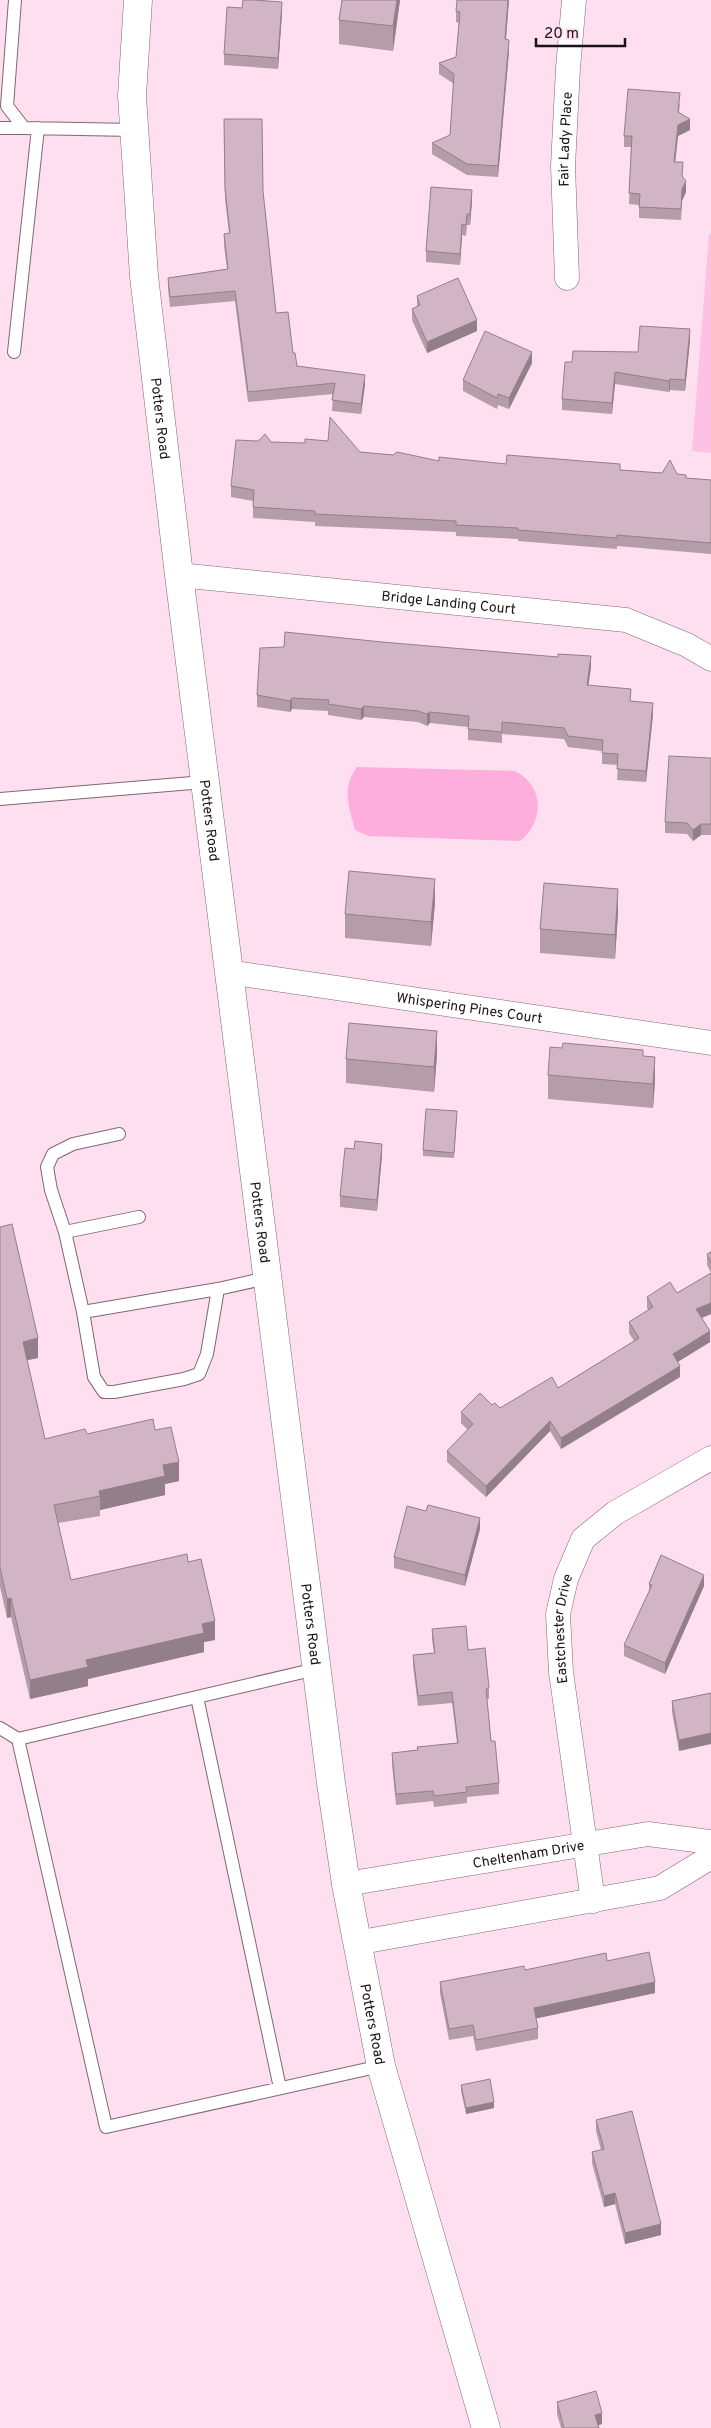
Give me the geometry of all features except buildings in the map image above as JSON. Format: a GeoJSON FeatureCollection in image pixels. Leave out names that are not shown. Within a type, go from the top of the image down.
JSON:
{"type":"FeatureCollection","features":[{"type":"Feature","properties":{"kind":"street","name":"Potters Road"},"geometry":{"type":"LineString","coordinates":[[138,0],[132,96],[144,276],[204,782],[316,1669],[346,1884],[381,2066],[486,2428]]}},
{"type":"Feature","properties":{"kind":"street","name":"Fair Lady Place"},"geometry":{"type":"LineString","coordinates":[[567,278],[563,166],[574,0]]}},
{"type":"Feature","properties":{"kind":"street","name":"Bridge Landing Court"},"geometry":{"type":"LineString","coordinates":[[178,575],[626,620],[687,645],[711,659]]}},
{"type":"Feature","properties":{"kind":"street","name":"Whispering Pines Court"},"geometry":{"type":"LineString","coordinates":[[228,972],[711,1043]]}},
{"type":"Feature","properties":{"kind":"street","name":"Eastchester Drive"},"geometry":{"type":"LineString","coordinates":[[593,1900],[561,1672],[558,1614],[566,1579],[583,1539],[615,1512],[711,1458]]}},
{"type":"Feature","properties":{"kind":"street","name":"Cheltenham Drive"},"geometry":{"type":"LineString","coordinates":[[346,1884],[648,1834],[711,1842]]}},
{"type":"Feature","properties":{"kind":"street"},"geometry":{"type":"LineString","coordinates":[[356,1943],[660,1888],[711,1857]]}},
{"type":"Feature","properties":{"kind":"lane"},"geometry":{"type":"LineString","coordinates":[[15,0],[7,106],[24,128]]}},
{"type":"Feature","properties":{"kind":"lane"},"geometry":{"type":"LineString","coordinates":[[0,128],[135,130]]}},
{"type":"Feature","properties":{"kind":"lane"},"geometry":{"type":"LineString","coordinates":[[14,352],[38,128]]}},
{"type":"Feature","properties":{"kind":"lane"},"geometry":{"type":"LineString","coordinates":[[0,799],[204,782]]}},
{"type":"Feature","properties":{"kind":"lane"},"geometry":{"type":"LineString","coordinates":[[119,1134],[73,1144],[53,1154],[48,1167],[51,1190],[65,1232],[83,1312],[94,1377],[104,1392],[114,1392],[167,1382],[199,1374],[207,1354],[218,1289]]}},
{"type":"Feature","properties":{"kind":"lane"},"geometry":{"type":"LineString","coordinates":[[65,1232],[139,1216]]}},
{"type":"Feature","properties":{"kind":"lane"},"geometry":{"type":"LineString","coordinates":[[83,1312],[218,1289],[267,1278]]}},
{"type":"Feature","properties":{"kind":"lane"},"geometry":{"type":"LineString","coordinates":[[0,1728],[18,1739],[316,1669]]}},
{"type":"Feature","properties":{"kind":"lane"},"geometry":{"type":"LineString","coordinates":[[197,1697],[280,2088]]}},
{"type":"Feature","properties":{"kind":"lane"},"geometry":{"type":"LineString","coordinates":[[18,1739],[106,2127],[381,2066]]}},
{"type":"Feature","properties":{"kind":"shaded area"},"geometry":{"type":"Polygon","coordinates":[[[709,234],[711,234],[711,453],[692,451],[709,234]]]}},
{"type":"Feature","properties":{"kind":"shaded area"},"geometry":{"type":"Polygon","coordinates":[[[357,767],[515,771],[532,786],[538,804],[537,814],[534,824],[520,841],[368,836],[355,830],[349,805],[349,783],[357,767]]]}}]}
